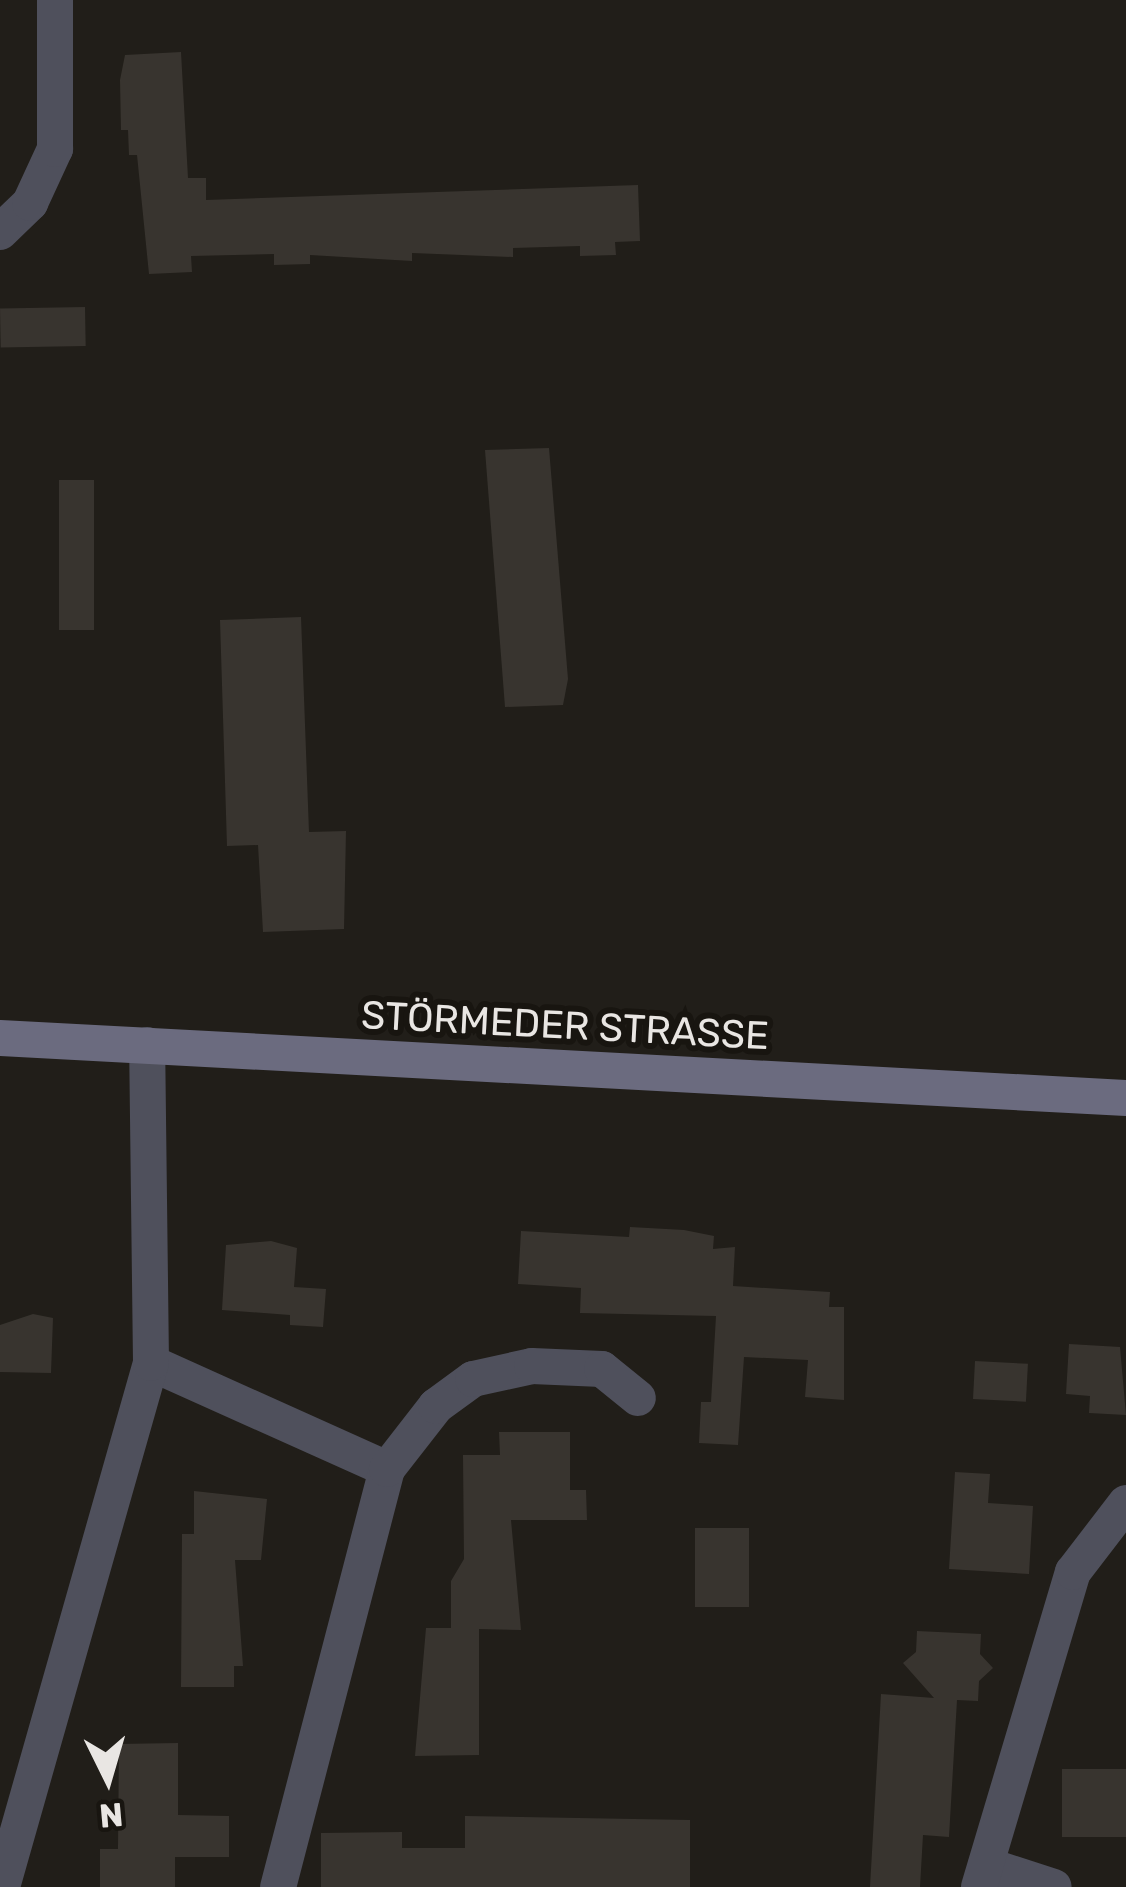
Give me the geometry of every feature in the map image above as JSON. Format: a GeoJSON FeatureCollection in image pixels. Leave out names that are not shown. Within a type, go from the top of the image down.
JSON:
{"type":"FeatureCollection","features":[{"type":"Feature","properties":{"kind":"main road","name":"STÖRMEDER STRASSE"},"geometry":{"type":"LineString","coordinates":[[0,1039],[1126,1098]]}},
{"type":"Feature","properties":{"kind":"street"},"geometry":{"type":"LineString","coordinates":[[0,232],[30,203],[55,149],[55,0]]}},
{"type":"Feature","properties":{"kind":"street"},"geometry":{"type":"LineString","coordinates":[[2,1887],[151,1363],[147,1045]]}},
{"type":"Feature","properties":{"kind":"street"},"geometry":{"type":"LineString","coordinates":[[151,1363],[388,1469]]}},
{"type":"Feature","properties":{"kind":"street"},"geometry":{"type":"LineString","coordinates":[[278,1887],[388,1469],[436,1406],[473,1379],[532,1366],[602,1370],[638,1398]]}},
{"type":"Feature","properties":{"kind":"street"},"geometry":{"type":"LineString","coordinates":[[1054,1887],[983,1876],[1073,1572],[1126,1503]]}},
{"type":"Feature","properties":{"kind":"building"},"geometry":{"type":"Polygon","coordinates":[[[181,52],[188,178],[206,178],[206,200],[638,185],[640,241],[615,242],[616,255],[580,256],[580,246],[513,248],[513,257],[412,253],[412,261],[310,255],[310,264],[274,265],[274,254],[191,256],[192,272],[149,274],[137,155],[129,155],[128,130],[121,130],[120,80],[125,55],[181,52]]]}},
{"type":"Feature","properties":{"kind":"building"},"geometry":{"type":"Polygon","coordinates":[[[85,307],[86,346],[1,347],[0,308],[85,307]]]}},
{"type":"Feature","properties":{"kind":"building"},"geometry":{"type":"Polygon","coordinates":[[[549,448],[568,679],[563,705],[505,707],[485,450],[549,448]]]}},
{"type":"Feature","properties":{"kind":"building"},"geometry":{"type":"Polygon","coordinates":[[[59,480],[94,480],[94,630],[59,630],[59,480]]]}},
{"type":"Feature","properties":{"kind":"building"},"geometry":{"type":"Polygon","coordinates":[[[301,617],[309,832],[346,831],[344,929],[263,932],[258,845],[227,846],[220,620],[301,617]]]}},
{"type":"Feature","properties":{"kind":"building"},"geometry":{"type":"Polygon","coordinates":[[[630,1227],[684,1230],[714,1236],[713,1249],[735,1247],[733,1286],[830,1292],[829,1307],[844,1307],[844,1400],[805,1397],[808,1360],[744,1357],[738,1445],[699,1443],[701,1402],[711,1402],[716,1316],[580,1313],[581,1288],[518,1284],[521,1231],[629,1237],[630,1227]]]}},
{"type":"Feature","properties":{"kind":"building"},"geometry":{"type":"Polygon","coordinates":[[[271,1241],[297,1248],[294,1287],[326,1289],[323,1327],[290,1325],[290,1315],[222,1310],[226,1245],[271,1241]]]}},
{"type":"Feature","properties":{"kind":"building"},"geometry":{"type":"Polygon","coordinates":[[[33,1314],[53,1318],[51,1373],[0,1372],[0,1325],[33,1314]]]}},
{"type":"Feature","properties":{"kind":"building"},"geometry":{"type":"Polygon","coordinates":[[[1069,1344],[1120,1347],[1126,1415],[1089,1413],[1090,1396],[1066,1394],[1069,1344]]]}},
{"type":"Feature","properties":{"kind":"building"},"geometry":{"type":"Polygon","coordinates":[[[975,1361],[1028,1364],[1026,1402],[973,1399],[975,1361]]]}},
{"type":"Feature","properties":{"kind":"building"},"geometry":{"type":"Polygon","coordinates":[[[499,1432],[570,1432],[570,1490],[586,1490],[587,1520],[511,1520],[521,1630],[479,1629],[479,1755],[415,1756],[426,1628],[451,1628],[451,1581],[464,1559],[463,1455],[500,1455],[499,1432]]]}},
{"type":"Feature","properties":{"kind":"building"},"geometry":{"type":"Polygon","coordinates":[[[955,1472],[990,1474],[988,1503],[1033,1506],[1029,1574],[949,1569],[955,1472]]]}},
{"type":"Feature","properties":{"kind":"building"},"geometry":{"type":"Polygon","coordinates":[[[194,1491],[267,1499],[261,1560],[235,1560],[243,1666],[234,1666],[234,1687],[181,1687],[182,1534],[194,1534],[194,1491]]]}},
{"type":"Feature","properties":{"kind":"building"},"geometry":{"type":"Polygon","coordinates":[[[695,1528],[749,1528],[749,1607],[695,1607],[695,1528]]]}},
{"type":"Feature","properties":{"kind":"building"},"geometry":{"type":"Polygon","coordinates":[[[917,1631],[981,1634],[980,1654],[993,1668],[979,1681],[978,1701],[957,1700],[949,1837],[923,1835],[920,1887],[870,1887],[881,1694],[934,1698],[903,1663],[916,1652],[917,1631]]]}},
{"type":"Feature","properties":{"kind":"building"},"geometry":{"type":"Polygon","coordinates":[[[178,1743],[178,1815],[229,1816],[229,1857],[175,1857],[175,1887],[100,1887],[100,1849],[118,1849],[119,1744],[178,1743]]]}},
{"type":"Feature","properties":{"kind":"building"},"geometry":{"type":"Polygon","coordinates":[[[1062,1769],[1126,1769],[1126,1837],[1062,1837],[1062,1769]]]}},
{"type":"Feature","properties":{"kind":"building"},"geometry":{"type":"Polygon","coordinates":[[[465,1816],[690,1820],[690,1887],[321,1887],[321,1833],[402,1832],[402,1848],[465,1848],[465,1816]]]}}]}
